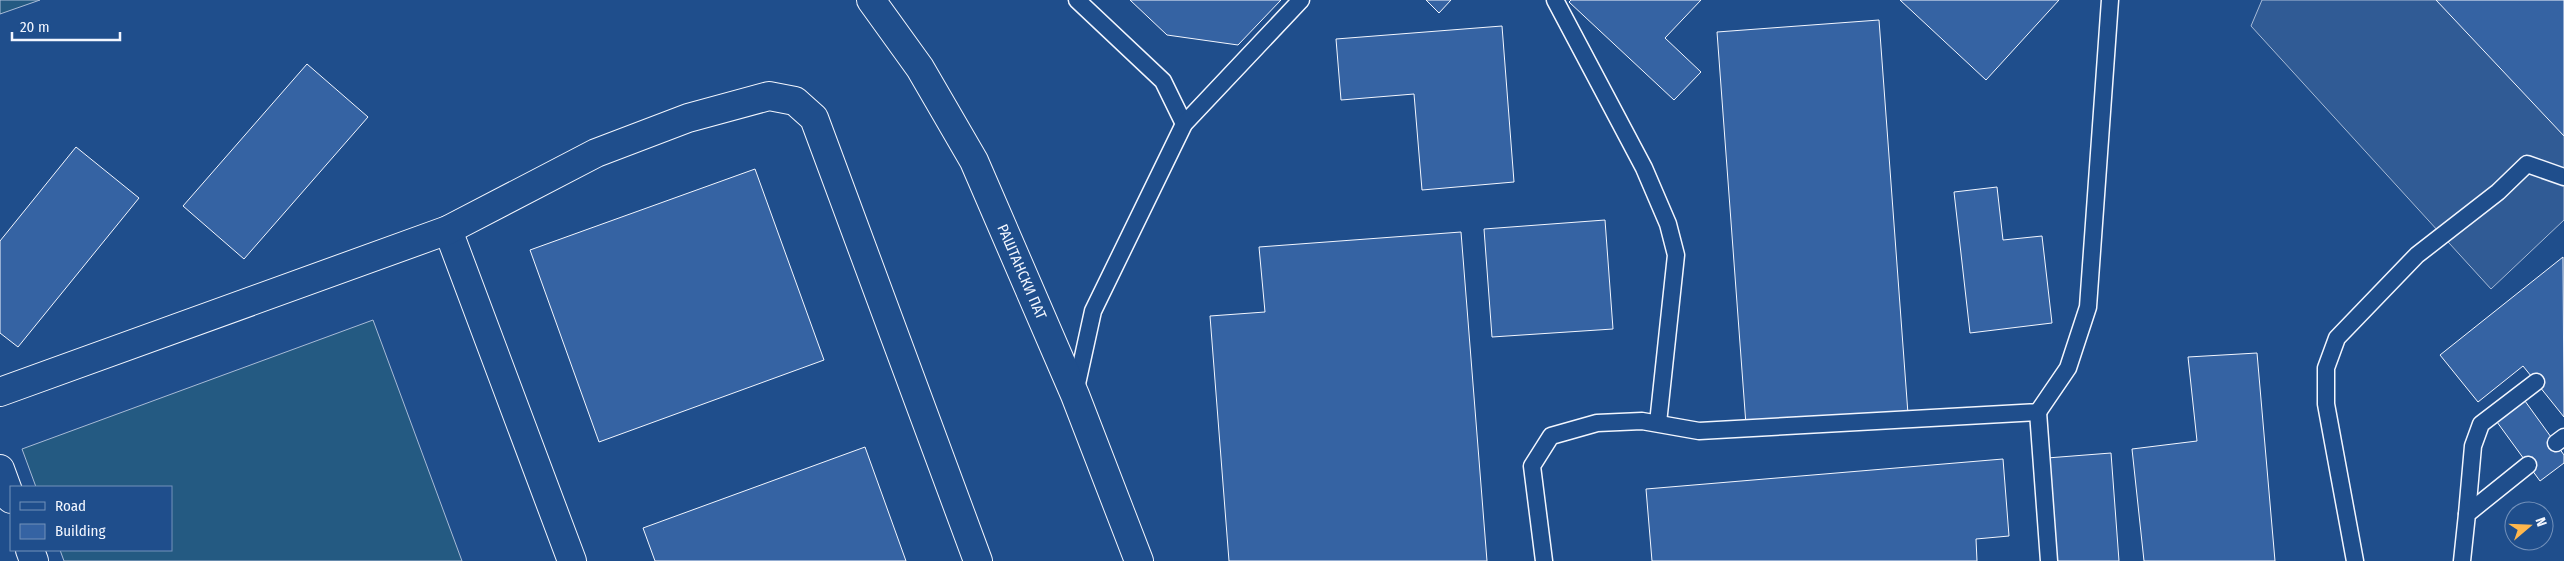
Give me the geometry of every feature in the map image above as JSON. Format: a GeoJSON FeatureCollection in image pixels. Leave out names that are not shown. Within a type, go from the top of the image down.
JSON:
{"type":"FeatureCollection","features":[{"type":"Feature","properties":{"kind":"street","name":"РАШТАНСКИ ПАТ"},"geometry":{"type":"LineString","coordinates":[[871,0],[920,68],[974,161],[1075,395],[1139,561]]}},
{"type":"Feature","properties":{"kind":"street"},"geometry":{"type":"LineString","coordinates":[[0,392],[448,230],[596,153],[688,118],[769,96],[795,101],[814,118],[978,561]]}},
{"type":"Feature","properties":{"kind":"street"},"geometry":{"type":"LineString","coordinates":[[448,230],[572,561]]}},
{"type":"Feature","properties":{"kind":"street"},"geometry":{"type":"LineString","coordinates":[[0,469],[10,496]]}},
{"type":"Feature","properties":{"kind":"lane"},"geometry":{"type":"LineString","coordinates":[[1077,0],[1163,81],[1184,124]]}},
{"type":"Feature","properties":{"kind":"lane"},"geometry":{"type":"LineString","coordinates":[[1075,395],[1093,311],[1184,124],[1301,0]]}},
{"type":"Feature","properties":{"kind":"lane"},"geometry":{"type":"LineString","coordinates":[[1555,0],[1644,168],[1668,224],[1676,255],[1658,423]]}},
{"type":"Feature","properties":{"kind":"lane"},"geometry":{"type":"LineString","coordinates":[[2049,561],[2038,412],[2068,368],[2088,307],[2110,0]]}},
{"type":"Feature","properties":{"kind":"lane"},"geometry":{"type":"LineString","coordinates":[[2355,561],[2326,404],[2326,368],[2337,338],[2417,255],[2498,192],[2527,164],[2564,177]]}},
{"type":"Feature","properties":{"kind":"lane"},"geometry":{"type":"LineString","coordinates":[[2462,561],[2473,446],[2481,424],[2536,382]]}},
{"type":"Feature","properties":{"kind":"lane"},"geometry":{"type":"LineString","coordinates":[[1544,561],[1532,466],[1551,436],[1596,423],[1642,421],[1699,431],[2038,412]]}},
{"type":"Feature","properties":{"kind":"lane"},"geometry":{"type":"LineString","coordinates":[[2467,514],[2528,465]]}},
{"type":"Feature","properties":{"kind":"shaded area"},"geometry":{"type":"Polygon","coordinates":[[[0,0],[40,0],[0,14],[0,0]]]}},
{"type":"Feature","properties":{"kind":"shaded area"},"geometry":{"type":"Polygon","coordinates":[[[2262,0],[2489,0],[2564,79],[2564,220],[2491,289],[2251,26],[2262,0]]]}},
{"type":"Feature","properties":{"kind":"shaded area"},"geometry":{"type":"Polygon","coordinates":[[[373,320],[462,561],[64,561],[60,551],[172,551],[172,486],[36,486],[22,449],[373,320]]]}},
{"type":"Feature","properties":{"kind":"building"},"geometry":{"type":"Polygon","coordinates":[[[1130,0],[1281,0],[1238,45],[1167,35],[1130,0]]]}},
{"type":"Feature","properties":{"kind":"building"},"geometry":{"type":"Polygon","coordinates":[[[1426,0],[1451,0],[1439,13],[1426,0]]]}},
{"type":"Feature","properties":{"kind":"building"},"geometry":{"type":"Polygon","coordinates":[[[1571,0],[1701,0],[1665,38],[1701,72],[1674,100],[1569,2],[1571,0]]]}},
{"type":"Feature","properties":{"kind":"building"},"geometry":{"type":"Polygon","coordinates":[[[1900,0],[2059,0],[1986,80],[1900,0]]]}},
{"type":"Feature","properties":{"kind":"building"},"geometry":{"type":"Polygon","coordinates":[[[2436,0],[2564,0],[2564,136],[2436,0]]]}},
{"type":"Feature","properties":{"kind":"building"},"geometry":{"type":"Polygon","coordinates":[[[1879,20],[1908,414],[1746,425],[1717,32],[1879,20]]]}},
{"type":"Feature","properties":{"kind":"building"},"geometry":{"type":"Polygon","coordinates":[[[1502,26],[1514,182],[1422,190],[1414,94],[1341,100],[1336,39],[1502,26]]]}},
{"type":"Feature","properties":{"kind":"building"},"geometry":{"type":"Polygon","coordinates":[[[307,64],[368,117],[244,259],[183,206],[307,64]]]}},
{"type":"Feature","properties":{"kind":"building"},"geometry":{"type":"Polygon","coordinates":[[[76,147],[139,198],[18,347],[0,333],[0,241],[76,147]]]}},
{"type":"Feature","properties":{"kind":"building"},"geometry":{"type":"Polygon","coordinates":[[[755,169],[824,360],[599,442],[530,250],[755,169]]]}},
{"type":"Feature","properties":{"kind":"building"},"geometry":{"type":"Polygon","coordinates":[[[1997,187],[2003,240],[2042,236],[2052,323],[1970,333],[1954,192],[1997,187]]]}},
{"type":"Feature","properties":{"kind":"building"},"geometry":{"type":"Polygon","coordinates":[[[1605,220],[1613,329],[1492,337],[1484,229],[1605,220]]]}},
{"type":"Feature","properties":{"kind":"building"},"geometry":{"type":"Polygon","coordinates":[[[1461,232],[1487,561],[1229,561],[1210,316],[1265,312],[1259,247],[1461,232]]]}},
{"type":"Feature","properties":{"kind":"building"},"geometry":{"type":"Polygon","coordinates":[[[2563,257],[2564,417],[2523,366],[2478,402],[2440,355],[2563,257]]]}},
{"type":"Feature","properties":{"kind":"building"},"geometry":{"type":"Polygon","coordinates":[[[2257,353],[2275,561],[2144,561],[2132,449],[2197,441],[2188,357],[2257,353]]]}},
{"type":"Feature","properties":{"kind":"building"},"geometry":{"type":"Polygon","coordinates":[[[2525,401],[2564,455],[2564,463],[2540,481],[2497,422],[2525,401]]]}},
{"type":"Feature","properties":{"kind":"building"},"geometry":{"type":"Polygon","coordinates":[[[865,447],[906,561],[655,561],[643,528],[865,447]]]}},
{"type":"Feature","properties":{"kind":"building"},"geometry":{"type":"Polygon","coordinates":[[[2111,453],[2119,561],[2055,561],[2047,458],[2111,453]]]}},
{"type":"Feature","properties":{"kind":"building"},"geometry":{"type":"Polygon","coordinates":[[[2003,459],[2009,536],[1976,539],[1977,561],[1652,561],[1646,489],[2003,459]]]}}]}
